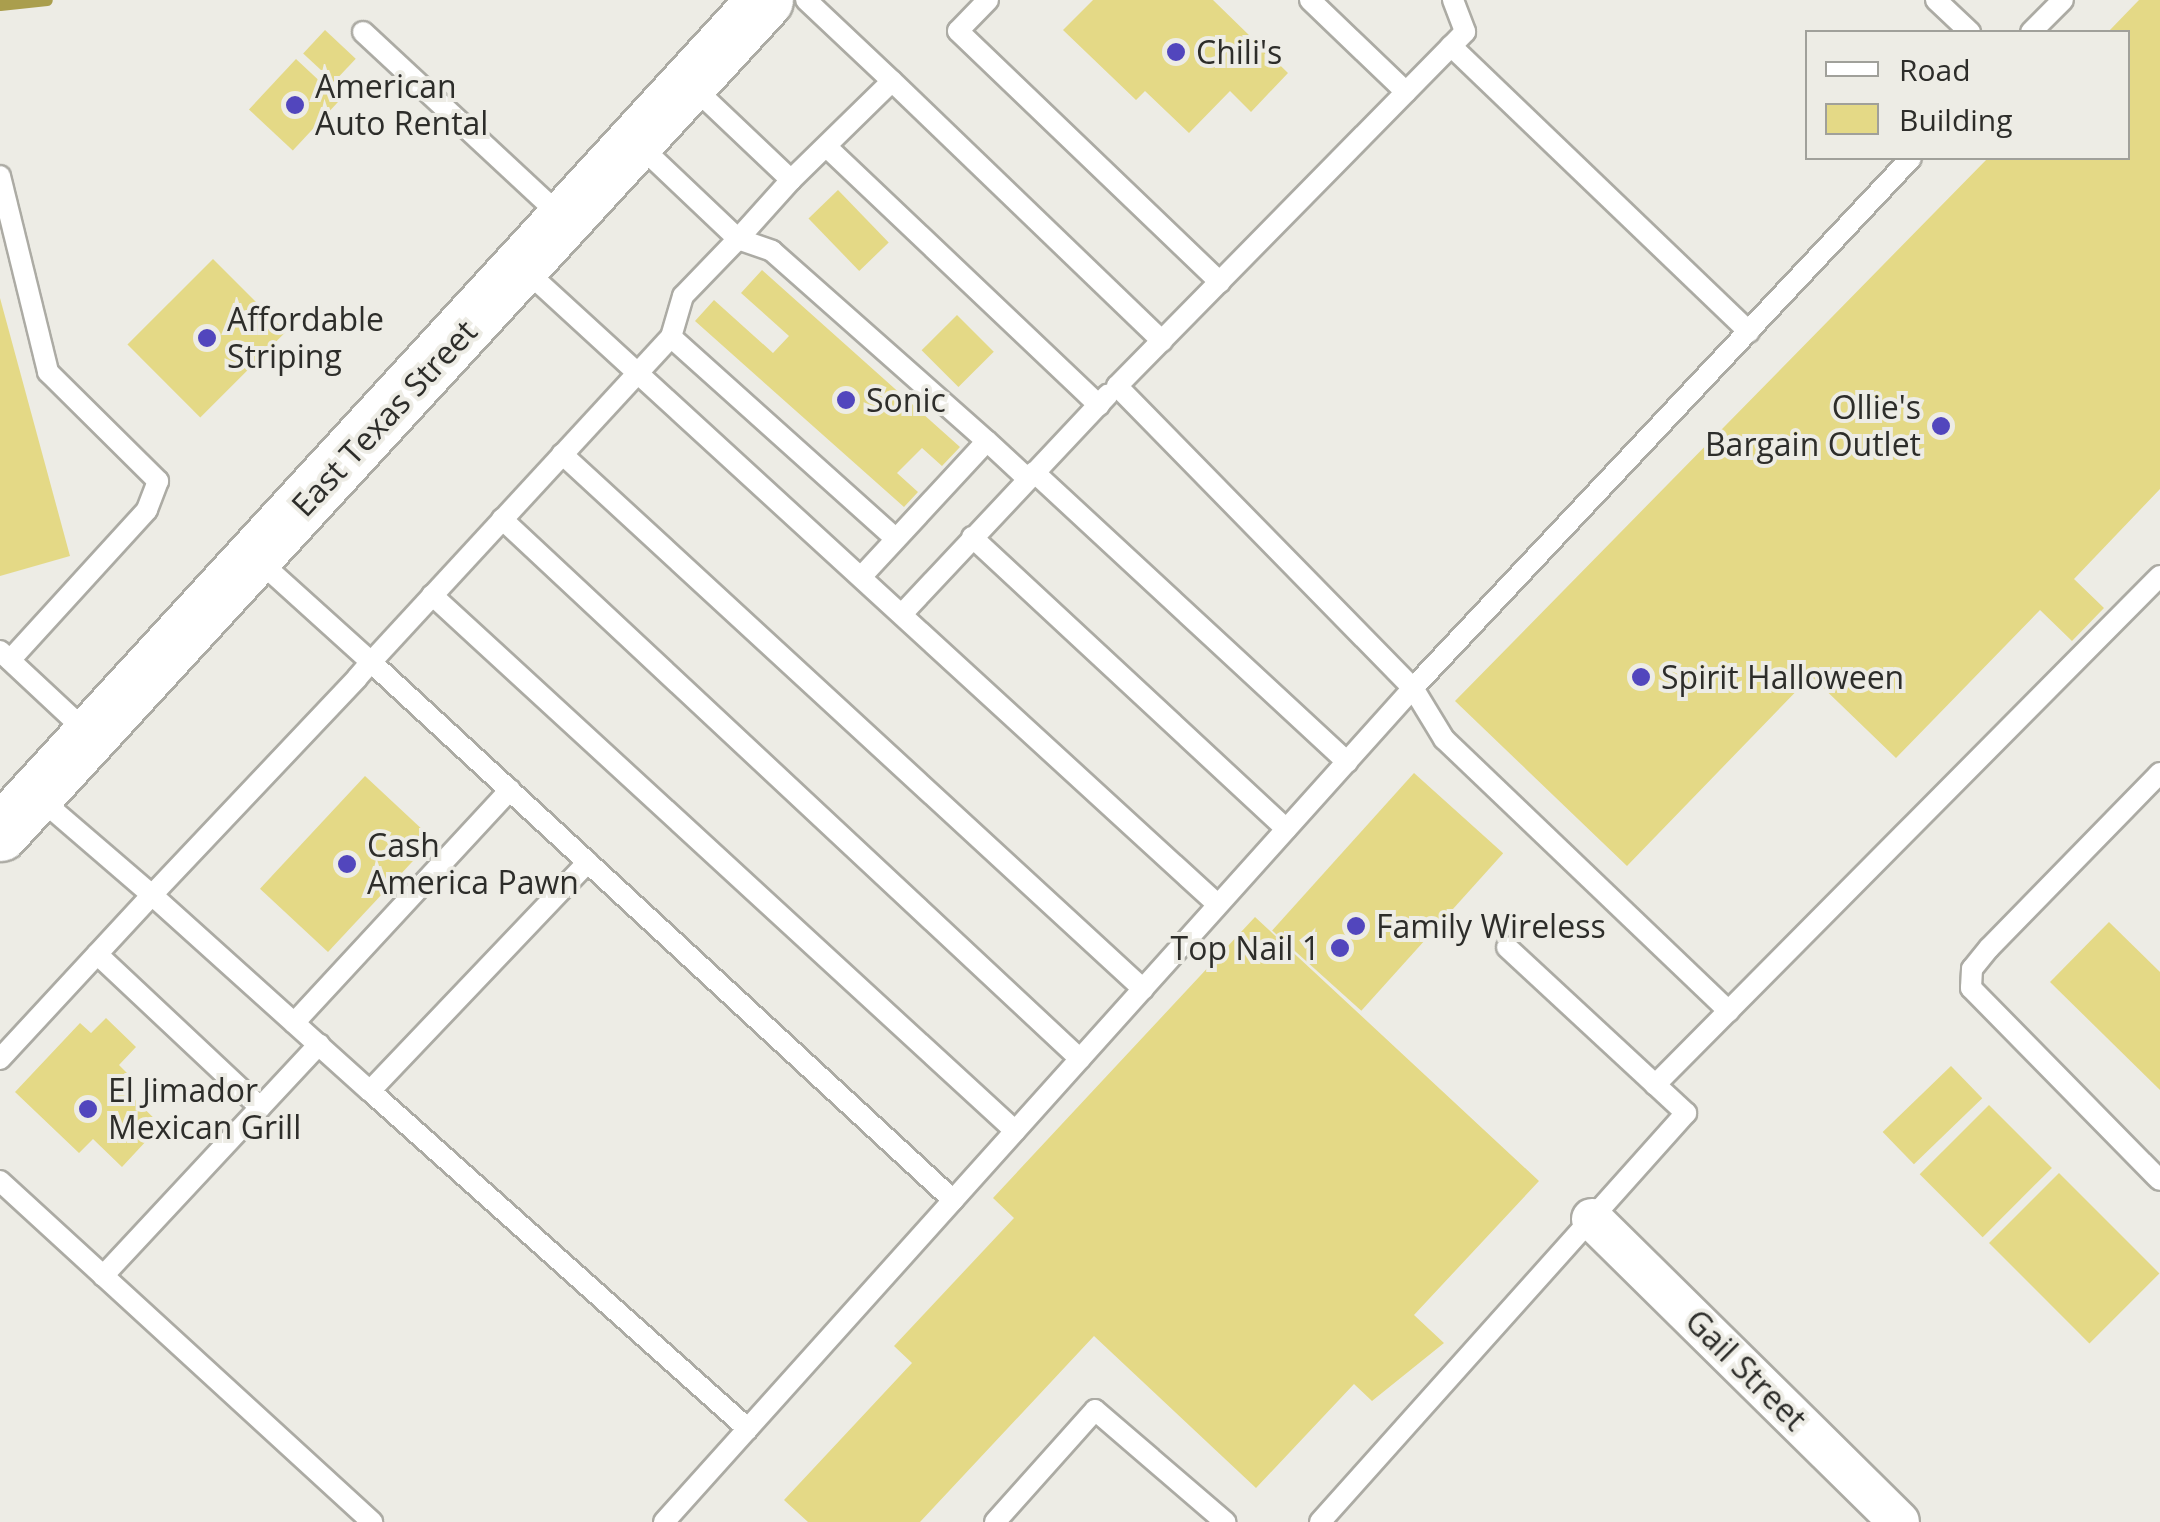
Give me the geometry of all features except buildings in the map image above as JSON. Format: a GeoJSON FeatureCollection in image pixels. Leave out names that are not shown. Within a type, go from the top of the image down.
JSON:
{"type":"FeatureCollection","features":[{"type":"Feature","properties":{"kind":"main road","name":"East Texas Street"},"geometry":{"type":"LineString","coordinates":[[17,813],[566,221],[765,0]]}},
{"type":"Feature","properties":{"kind":"street","name":"Gail Street"},"geometry":{"type":"LineString","coordinates":[[1592,1219],[1899,1522]]}},
{"type":"Feature","properties":{"kind":"lane"},"geometry":{"type":"LineString","coordinates":[[806,0],[1162,341]]}},
{"type":"Feature","properties":{"kind":"lane"},"geometry":{"type":"LineString","coordinates":[[988,0],[958,31],[1220,282]]}},
{"type":"Feature","properties":{"kind":"lane"},"geometry":{"type":"LineString","coordinates":[[1310,0],[1406,92]]}},
{"type":"Feature","properties":{"kind":"lane"},"geometry":{"type":"LineString","coordinates":[[902,614],[1117,386],[1465,32],[1453,0]]}},
{"type":"Feature","properties":{"kind":"lane"},"geometry":{"type":"LineString","coordinates":[[1936,0],[1968,30]]}},
{"type":"Feature","properties":{"kind":"lane"},"geometry":{"type":"LineString","coordinates":[[2033,30],[2063,0]]}},
{"type":"Feature","properties":{"kind":"lane"},"geometry":{"type":"LineString","coordinates":[[362,32],[566,221]]}},
{"type":"Feature","properties":{"kind":"lane"},"geometry":{"type":"LineString","coordinates":[[1451,46],[1749,332]]}},
{"type":"Feature","properties":{"kind":"lane"},"geometry":{"type":"LineString","coordinates":[[0,1059],[672,338],[684,296],[791,180],[830,150],[892,82]]}},
{"type":"Feature","properties":{"kind":"lane"},"geometry":{"type":"LineString","coordinates":[[689,84],[791,180]]}},
{"type":"Feature","properties":{"kind":"lane"},"geometry":{"type":"LineString","coordinates":[[637,142],[738,239],[772,251],[1031,476],[1346,762]]}},
{"type":"Feature","properties":{"kind":"lane"},"geometry":{"type":"LineString","coordinates":[[830,150],[1099,405]]}},
{"type":"Feature","properties":{"kind":"lane"},"geometry":{"type":"LineString","coordinates":[[664,1522],[1413,688],[1909,160]]}},
{"type":"Feature","properties":{"kind":"lane"},"geometry":{"type":"LineString","coordinates":[[1,183],[48,372],[158,481],[147,510],[5,656],[90,734]]}},
{"type":"Feature","properties":{"kind":"lane"},"geometry":{"type":"LineString","coordinates":[[522,268],[1217,904]]}},
{"type":"Feature","properties":{"kind":"lane"},"geometry":{"type":"LineString","coordinates":[[672,338],[896,539]]}},
{"type":"Feature","properties":{"kind":"lane"},"geometry":{"type":"LineString","coordinates":[[1117,386],[1413,688],[1444,738],[1729,1011]]}},
{"type":"Feature","properties":{"kind":"lane"},"geometry":{"type":"LineString","coordinates":[[861,576],[987,441]]}},
{"type":"Feature","properties":{"kind":"lane"},"geometry":{"type":"LineString","coordinates":[[562,454],[1143,988]]}},
{"type":"Feature","properties":{"kind":"lane"},"geometry":{"type":"LineString","coordinates":[[502,519],[1080,1058]]}},
{"type":"Feature","properties":{"kind":"lane"},"geometry":{"type":"LineString","coordinates":[[972,537],[1286,829]]}},
{"type":"Feature","properties":{"kind":"lane"},"geometry":{"type":"LineString","coordinates":[[255,556],[953,1200]]}},
{"type":"Feature","properties":{"kind":"lane"},"geometry":{"type":"LineString","coordinates":[[1655,1085],[2160,576]]}},
{"type":"Feature","properties":{"kind":"lane"},"geometry":{"type":"LineString","coordinates":[[432,595],[1015,1131]]}},
{"type":"Feature","properties":{"kind":"lane"},"geometry":{"type":"LineString","coordinates":[[2160,773],[1988,948],[1972,969],[1971,988],[2160,1180]]}},
{"type":"Feature","properties":{"kind":"lane"},"geometry":{"type":"LineString","coordinates":[[294,1023],[510,790]]}},
{"type":"Feature","properties":{"kind":"lane"},"geometry":{"type":"LineString","coordinates":[[17,813],[152,895],[748,1429]]}},
{"type":"Feature","properties":{"kind":"lane"},"geometry":{"type":"LineString","coordinates":[[370,1091],[588,862]]}},
{"type":"Feature","properties":{"kind":"lane"},"geometry":{"type":"LineString","coordinates":[[1320,1522],[1686,1114],[1507,947]]}},
{"type":"Feature","properties":{"kind":"lane"},"geometry":{"type":"LineString","coordinates":[[97,954],[260,1107]]}},
{"type":"Feature","properties":{"kind":"lane"},"geometry":{"type":"LineString","coordinates":[[103,1276],[318,1044]]}},
{"type":"Feature","properties":{"kind":"lane"},"geometry":{"type":"LineString","coordinates":[[0,1181],[372,1522]]}},
{"type":"Feature","properties":{"kind":"lane"},"geometry":{"type":"LineString","coordinates":[[994,1522],[1096,1410],[1225,1522]]}},
{"type":"Feature","properties":{"kind":"waterway"},"geometry":{"type":"LineString","coordinates":[[0,5],[47,0]]}},
{"type":"Feature","properties":{"kind":"place","name":"Chili's"},"geometry":{"type":"Point","coordinates":[1176,52]}},
{"type":"Feature","properties":{"kind":"place","name":"American Auto Rental"},"geometry":{"type":"Point","coordinates":[295,105]}},
{"type":"Feature","properties":{"kind":"place","name":"Affordable Striping"},"geometry":{"type":"Point","coordinates":[207,338]}},
{"type":"Feature","properties":{"kind":"place","name":"Sonic"},"geometry":{"type":"Point","coordinates":[846,400]}},
{"type":"Feature","properties":{"kind":"place","name":"Ollie's Bargain Outlet"},"geometry":{"type":"Point","coordinates":[1941,426]}},
{"type":"Feature","properties":{"kind":"place","name":"Spirit Halloween"},"geometry":{"type":"Point","coordinates":[1641,677]}},
{"type":"Feature","properties":{"kind":"place","name":"Cash America Pawn"},"geometry":{"type":"Point","coordinates":[347,864]}},
{"type":"Feature","properties":{"kind":"place","name":"Family Wireless"},"geometry":{"type":"Point","coordinates":[1356,926]}},
{"type":"Feature","properties":{"kind":"place","name":"Top Nail 1"},"geometry":{"type":"Point","coordinates":[1340,948]}},
{"type":"Feature","properties":{"kind":"place","name":"El Jimador Mexican Grill"},"geometry":{"type":"Point","coordinates":[88,1109]}}]}
